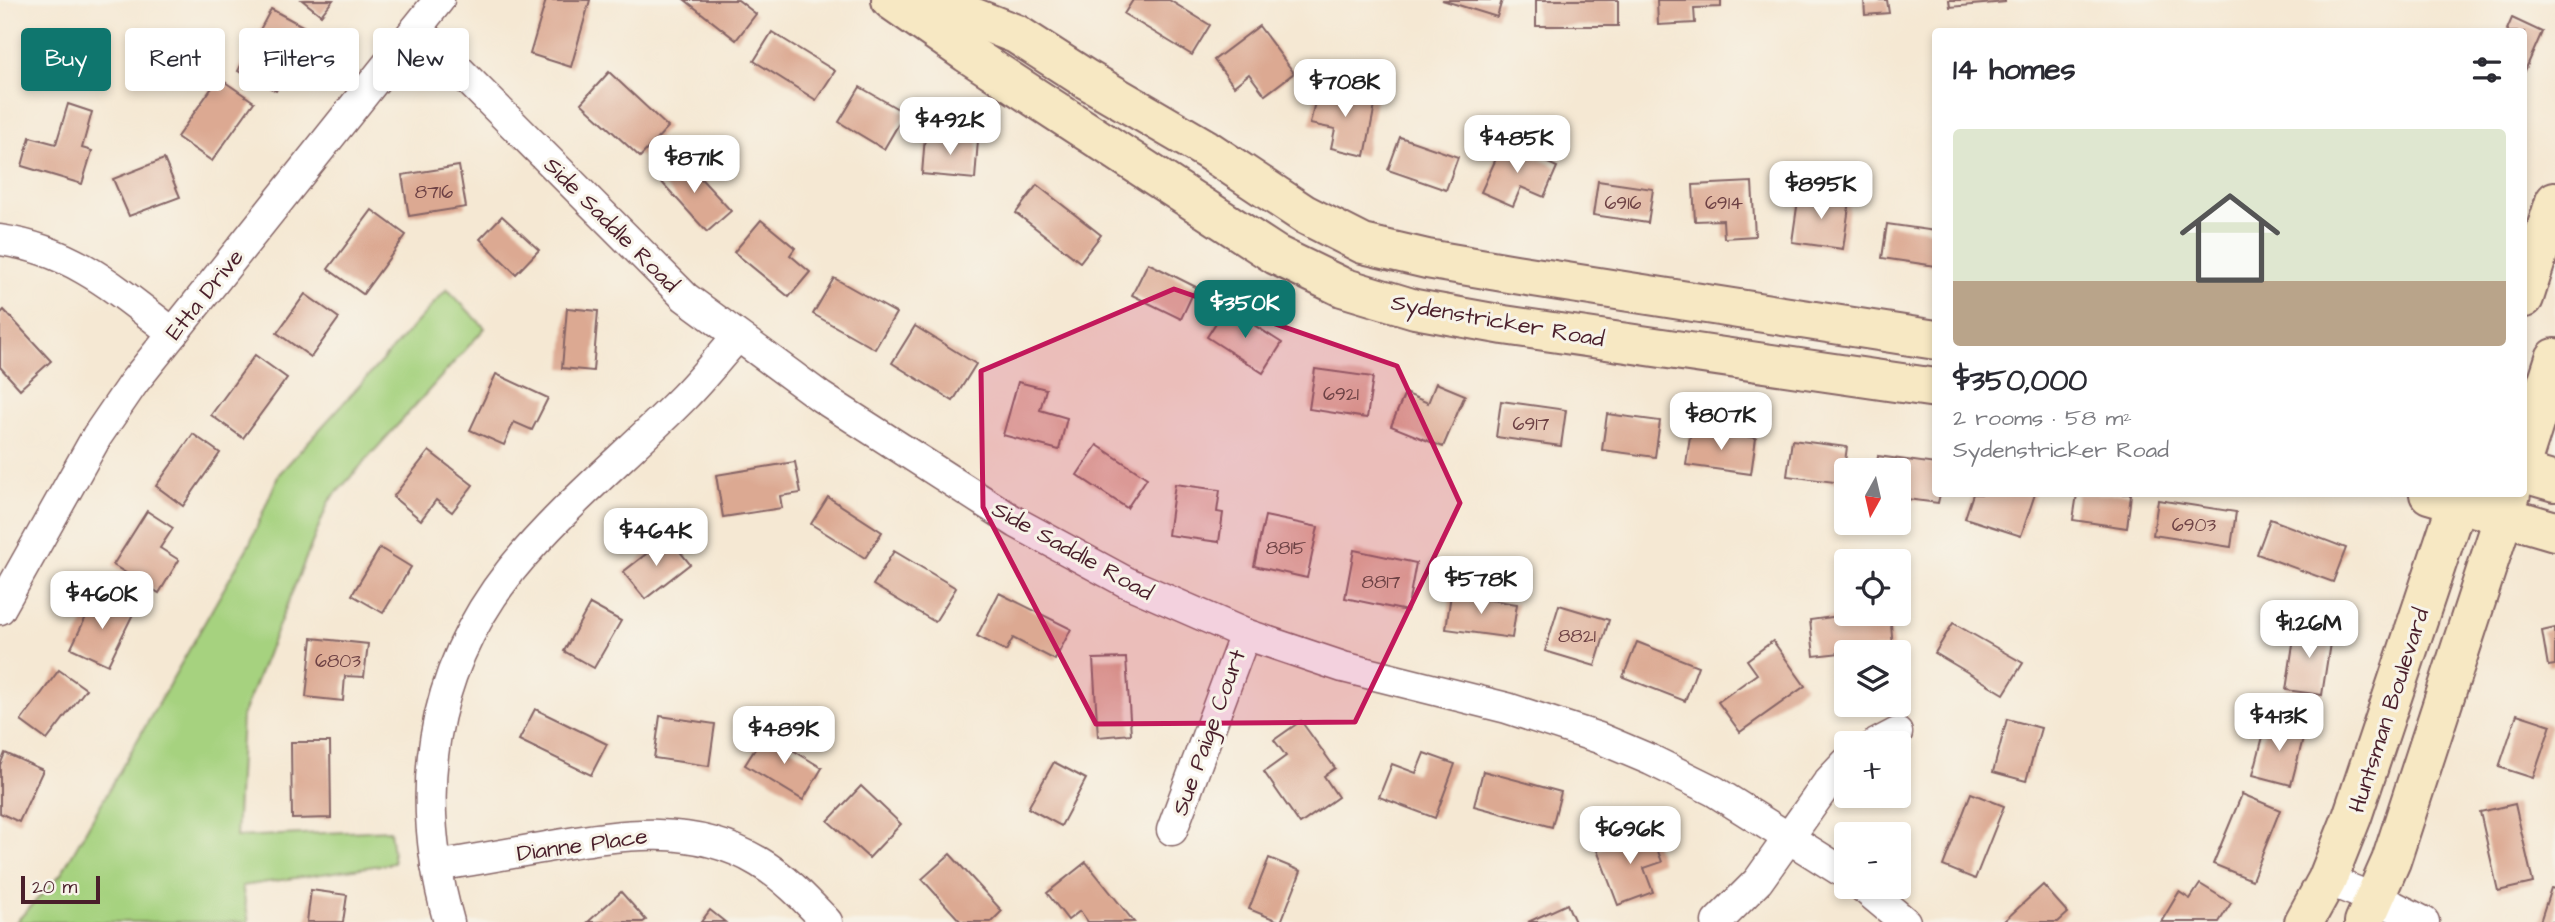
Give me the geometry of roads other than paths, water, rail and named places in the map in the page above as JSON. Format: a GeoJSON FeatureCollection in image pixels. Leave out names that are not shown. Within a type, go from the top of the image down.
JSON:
{"type":"FeatureCollection","features":[{"type":"Feature","properties":{"kind":"main road","name":"Sydenstricker Road"},"geometry":{"type":"LineString","coordinates":[[891,0],[967,54],[1276,255],[1342,287],[1415,309],[1504,325],[1932,387]]}},
{"type":"Feature","properties":{"kind":"main road","name":"Sydenstricker Road"},"geometry":{"type":"LineString","coordinates":[[929,0],[1016,34],[1086,79],[1206,149],[1304,214],[1363,244],[1490,270],[1932,339]]}},
{"type":"Feature","properties":{"kind":"main road"},"geometry":{"type":"LineString","coordinates":[[2527,289],[2555,201]]}},
{"type":"Feature","properties":{"kind":"main road"},"geometry":{"type":"LineString","coordinates":[[2527,446],[2555,358]]}},
{"type":"Feature","properties":{"kind":"main road"},"geometry":{"type":"LineString","coordinates":[[2527,474],[2555,482]]}},
{"type":"Feature","properties":{"kind":"main road","name":"Huntsman Boulevard"},"geometry":{"type":"LineString","coordinates":[[2304,922],[2327,880],[2352,817],[2448,497]]}},
{"type":"Feature","properties":{"kind":"main road"},"geometry":{"type":"LineString","coordinates":[[2455,497],[2507,505],[2555,531]]}},
{"type":"Feature","properties":{"kind":"main road"},"geometry":{"type":"LineString","coordinates":[[2370,911],[2396,848],[2507,505]]}},
{"type":"Feature","properties":{"kind":"street","name":"Etta Drive"},"geometry":{"type":"LineString","coordinates":[[417,28],[439,0]]}},
{"type":"Feature","properties":{"kind":"street","name":"Side Saddle Road"},"geometry":{"type":"LineString","coordinates":[[469,81],[685,297],[821,397],[1017,523],[1126,582],[1245,634],[1343,667],[1507,708],[1599,738],[1714,791],[1834,866]]}},
{"type":"Feature","properties":{"kind":"street","name":"Etta Drive"},"geometry":{"type":"LineString","coordinates":[[0,609],[97,436],[134,382],[373,83]]}},
{"type":"Feature","properties":{"kind":"street"},"geometry":{"type":"LineString","coordinates":[[0,240],[36,247],[98,275],[173,333]]}},
{"type":"Feature","properties":{"kind":"street"},"geometry":{"type":"LineString","coordinates":[[449,922],[430,831],[429,794],[433,747],[443,702],[469,634],[512,569],[560,517],[686,395],[737,337]]}},
{"type":"Feature","properties":{"kind":"street","name":"Sue Paige Court"},"geometry":{"type":"LineString","coordinates":[[1172,830],[1245,634]]}},
{"type":"Feature","properties":{"kind":"street"},"geometry":{"type":"LineString","coordinates":[[1717,922],[1758,881],[1834,776]]}},
{"type":"Feature","properties":{"kind":"street","name":"Dianne Place"},"geometry":{"type":"LineString","coordinates":[[436,866],[634,834],[688,836],[723,845],[760,862],[802,895],[827,922]]}},
{"type":"Feature","properties":{"kind":"street"},"geometry":{"type":"LineString","coordinates":[[2327,880],[2370,911],[2424,922]]}},
{"type":"Feature","properties":{"kind":"street"},"geometry":{"type":"LineString","coordinates":[[1877,899],[1905,922]]}}]}
